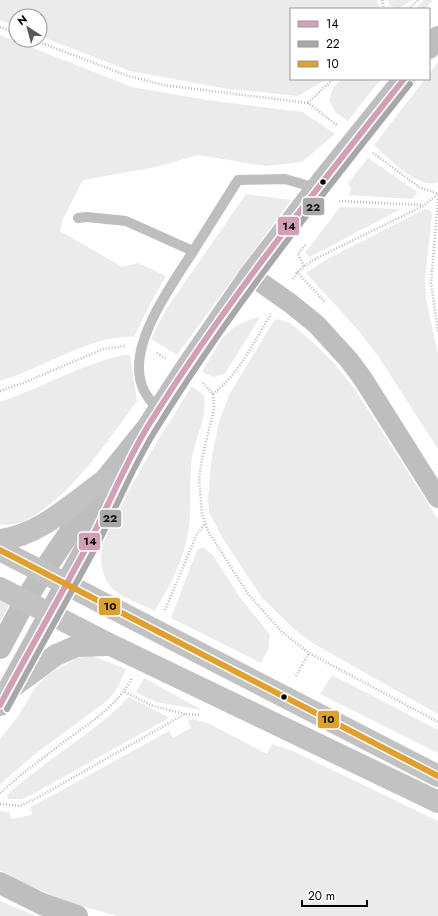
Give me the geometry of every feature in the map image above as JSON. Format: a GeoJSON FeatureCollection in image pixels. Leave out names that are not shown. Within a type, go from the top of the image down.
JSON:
{"type":"FeatureCollection","features":[{"type":"Feature","properties":{"kind":"main road"},"geometry":{"type":"LineString","coordinates":[[0,540],[12,538],[40,526],[105,480]]}},
{"type":"Feature","properties":{"kind":"main road"},"geometry":{"type":"LineString","coordinates":[[0,550],[438,776]]}},
{"type":"Feature","properties":{"kind":"main road"},"geometry":{"type":"LineString","coordinates":[[0,588],[111,645],[438,802]]}},
{"type":"Feature","properties":{"kind":"main road"},"geometry":{"type":"LineString","coordinates":[[4,698],[56,655],[77,646],[111,645]]}},
{"type":"Feature","properties":{"kind":"street"},"geometry":{"type":"LineString","coordinates":[[430,47],[438,37]]}},
{"type":"Feature","properties":{"kind":"street"},"geometry":{"type":"LineString","coordinates":[[0,648],[25,601],[43,572],[105,480],[159,410],[250,275],[316,188],[403,80]]}},
{"type":"Feature","properties":{"kind":"street"},"geometry":{"type":"LineString","coordinates":[[250,275],[281,296],[316,324],[349,360],[363,379],[438,498]]}},
{"type":"Feature","properties":{"kind":"street"},"geometry":{"type":"LineString","coordinates":[[4,698],[65,583],[89,542],[146,428]]}},
{"type":"Feature","properties":{"kind":"street"},"geometry":{"type":"LineString","coordinates":[[0,883],[15,892],[73,916]]}},
{"type":"Feature","properties":{"kind":"lane"},"geometry":{"type":"LineString","coordinates":[[159,410],[144,394],[140,382],[139,366],[145,336],[164,298],[238,180],[285,179],[316,188]]}},
{"type":"Feature","properties":{"kind":"lane"},"geometry":{"type":"LineString","coordinates":[[78,218],[87,217],[126,221],[193,252]]}},
{"type":"Feature","properties":{"kind":"path"},"geometry":{"type":"LineString","coordinates":[[409,8],[418,0]]}},
{"type":"Feature","properties":{"kind":"path"},"geometry":{"type":"LineString","coordinates":[[48,45],[128,76],[163,85],[308,103],[340,128]]}},
{"type":"Feature","properties":{"kind":"path"},"geometry":{"type":"LineString","coordinates":[[308,103],[332,80]]}},
{"type":"Feature","properties":{"kind":"path"},"geometry":{"type":"LineString","coordinates":[[371,152],[419,187],[438,194]]}},
{"type":"Feature","properties":{"kind":"path"},"geometry":{"type":"LineString","coordinates":[[213,394],[224,386],[233,375],[297,272],[304,266],[423,206],[438,194]]}},
{"type":"Feature","properties":{"kind":"path"},"geometry":{"type":"LineString","coordinates":[[438,199],[431,283],[438,332]]}},
{"type":"Feature","properties":{"kind":"path"},"geometry":{"type":"LineString","coordinates":[[339,201],[423,206]]}},
{"type":"Feature","properties":{"kind":"path"},"geometry":{"type":"LineString","coordinates":[[304,266],[298,254],[306,244]]}},
{"type":"Feature","properties":{"kind":"path"},"geometry":{"type":"LineString","coordinates":[[0,391],[23,383],[103,349],[121,346],[143,348],[159,354],[204,383],[213,394],[214,409],[203,451],[199,479],[200,500],[205,524],[248,594],[282,632],[309,653],[438,722]]}},
{"type":"Feature","properties":{"kind":"path"},"geometry":{"type":"LineString","coordinates":[[163,614],[197,534],[205,524]]}},
{"type":"Feature","properties":{"kind":"path"},"geometry":{"type":"LineString","coordinates":[[296,676],[309,653]]}},
{"type":"Feature","properties":{"kind":"path"},"geometry":{"type":"LineString","coordinates":[[0,793],[22,772],[104,713],[125,692],[134,674]]}},
{"type":"Feature","properties":{"kind":"path"},"geometry":{"type":"LineString","coordinates":[[125,692],[153,706],[185,714],[206,716]]}},
{"type":"Feature","properties":{"kind":"path"},"geometry":{"type":"LineString","coordinates":[[0,804],[20,806],[38,798],[185,714]]}},
{"type":"Feature","properties":{"kind":"shaded area"},"geometry":{"type":"Polygon","coordinates":[[[0,0],[377,0],[380,8],[290,8],[290,80],[325,80],[298,96],[228,89],[130,71],[48,39],[48,8],[8,8],[8,24],[0,20],[0,0]]]}},
{"type":"Feature","properties":{"kind":"shaded area"},"geometry":{"type":"Polygon","coordinates":[[[388,0],[412,0],[400,8],[390,6],[388,0]]]}},
{"type":"Feature","properties":{"kind":"shaded area"},"geometry":{"type":"Polygon","coordinates":[[[424,0],[433,0],[426,8],[416,8],[424,0]]]}},
{"type":"Feature","properties":{"kind":"shaded area"},"geometry":{"type":"Polygon","coordinates":[[[0,35],[8,38],[8,48],[33,48],[132,87],[207,100],[303,112],[335,134],[302,162],[266,166],[198,155],[156,167],[83,180],[63,219],[60,231],[122,267],[138,263],[166,276],[134,337],[101,341],[84,346],[33,369],[0,381],[0,35]]]}},
{"type":"Feature","properties":{"kind":"shaded area"},"geometry":{"type":"Polygon","coordinates":[[[438,62],[438,182],[431,183],[422,182],[404,171],[374,145],[424,80],[430,80],[430,73],[438,62]]]}},
{"type":"Feature","properties":{"kind":"shaded area"},"geometry":{"type":"Polygon","coordinates":[[[340,80],[380,80],[348,121],[335,112],[329,100],[333,88],[340,80]]]}},
{"type":"Feature","properties":{"kind":"shaded area"},"geometry":{"type":"Polygon","coordinates":[[[368,158],[416,191],[417,194],[412,199],[348,195],[351,190],[348,183],[368,158]]]}},
{"type":"Feature","properties":{"kind":"shaded area"},"geometry":{"type":"Polygon","coordinates":[[[246,194],[291,200],[177,355],[151,339],[165,311],[246,194]]]}},
{"type":"Feature","properties":{"kind":"shaded area"},"geometry":{"type":"Polygon","coordinates":[[[340,207],[401,209],[310,257],[305,253],[340,207]]]}},
{"type":"Feature","properties":{"kind":"shaded area"},"geometry":{"type":"Polygon","coordinates":[[[425,209],[431,210],[432,215],[425,278],[426,299],[438,354],[438,449],[380,359],[359,331],[306,273],[329,258],[425,209]]]}},
{"type":"Feature","properties":{"kind":"shaded area"},"geometry":{"type":"Polygon","coordinates":[[[260,317],[224,374],[213,377],[202,372],[219,344],[231,330],[248,320],[260,317]]]}},
{"type":"Feature","properties":{"kind":"shaded area"},"geometry":{"type":"Polygon","coordinates":[[[278,319],[290,323],[315,344],[333,362],[354,388],[438,519],[438,714],[314,644],[295,630],[262,598],[222,537],[209,512],[208,499],[211,462],[219,421],[230,393],[274,321],[278,319]]]}},
{"type":"Feature","properties":{"kind":"shaded area"},"geometry":{"type":"Polygon","coordinates":[[[123,355],[130,355],[137,401],[102,449],[61,495],[46,507],[22,522],[0,525],[0,402],[91,365],[123,355]]]}},
{"type":"Feature","properties":{"kind":"shaded area"},"geometry":{"type":"Polygon","coordinates":[[[192,386],[204,396],[205,404],[203,419],[192,458],[189,528],[182,557],[170,585],[155,611],[119,594],[110,586],[103,573],[101,552],[108,532],[133,484],[192,386]]]}},
{"type":"Feature","properties":{"kind":"shaded area"},"geometry":{"type":"Polygon","coordinates":[[[203,547],[212,554],[239,596],[270,635],[268,650],[261,663],[171,618],[197,550],[203,547]]]}},
{"type":"Feature","properties":{"kind":"shaded area"},"geometry":{"type":"Polygon","coordinates":[[[0,600],[9,605],[0,622],[0,600]]]}},
{"type":"Feature","properties":{"kind":"shaded area"},"geometry":{"type":"Polygon","coordinates":[[[93,656],[126,669],[118,687],[108,700],[34,755],[0,784],[0,739],[17,718],[35,688],[49,674],[77,658],[93,656]]]}},
{"type":"Feature","properties":{"kind":"shaded area"},"geometry":{"type":"Polygon","coordinates":[[[332,675],[438,730],[438,753],[320,694],[332,675]]]}},
{"type":"Feature","properties":{"kind":"shaded area"},"geometry":{"type":"Polygon","coordinates":[[[144,678],[202,710],[156,702],[136,692],[144,678]]]}},
{"type":"Feature","properties":{"kind":"shaded area"},"geometry":{"type":"Polygon","coordinates":[[[129,697],[168,717],[167,719],[33,794],[22,799],[8,799],[7,795],[22,782],[100,723],[129,697]]]}},
{"type":"Feature","properties":{"kind":"shaded area"},"geometry":{"type":"Polygon","coordinates":[[[193,719],[208,723],[267,754],[272,744],[293,751],[438,821],[438,916],[117,916],[57,897],[28,885],[0,870],[0,811],[9,812],[11,819],[32,815],[31,807],[169,731],[173,738],[191,728],[188,721],[193,719]]]}},
{"type":"Feature","properties":{"kind":"shaded area"},"geometry":{"type":"Polygon","coordinates":[[[0,901],[36,916],[0,916],[0,901]]]}},
{"type":"Feature","properties":{"kind":"transit line","name":"14"},"geometry":{"type":"LineString","coordinates":[[0,705],[92,537],[140,440],[177,381],[271,249],[403,80]]}},
{"type":"Feature","properties":{"kind":"transit line","name":"22"},"geometry":{"type":"LineString","coordinates":[[7,709],[99,541],[140,458],[155,431],[184,386],[214,341],[277,254],[410,84]]}},
{"type":"Feature","properties":{"kind":"transit line","name":"10"},"geometry":{"type":"LineString","coordinates":[[0,550],[438,776]]}}]}
